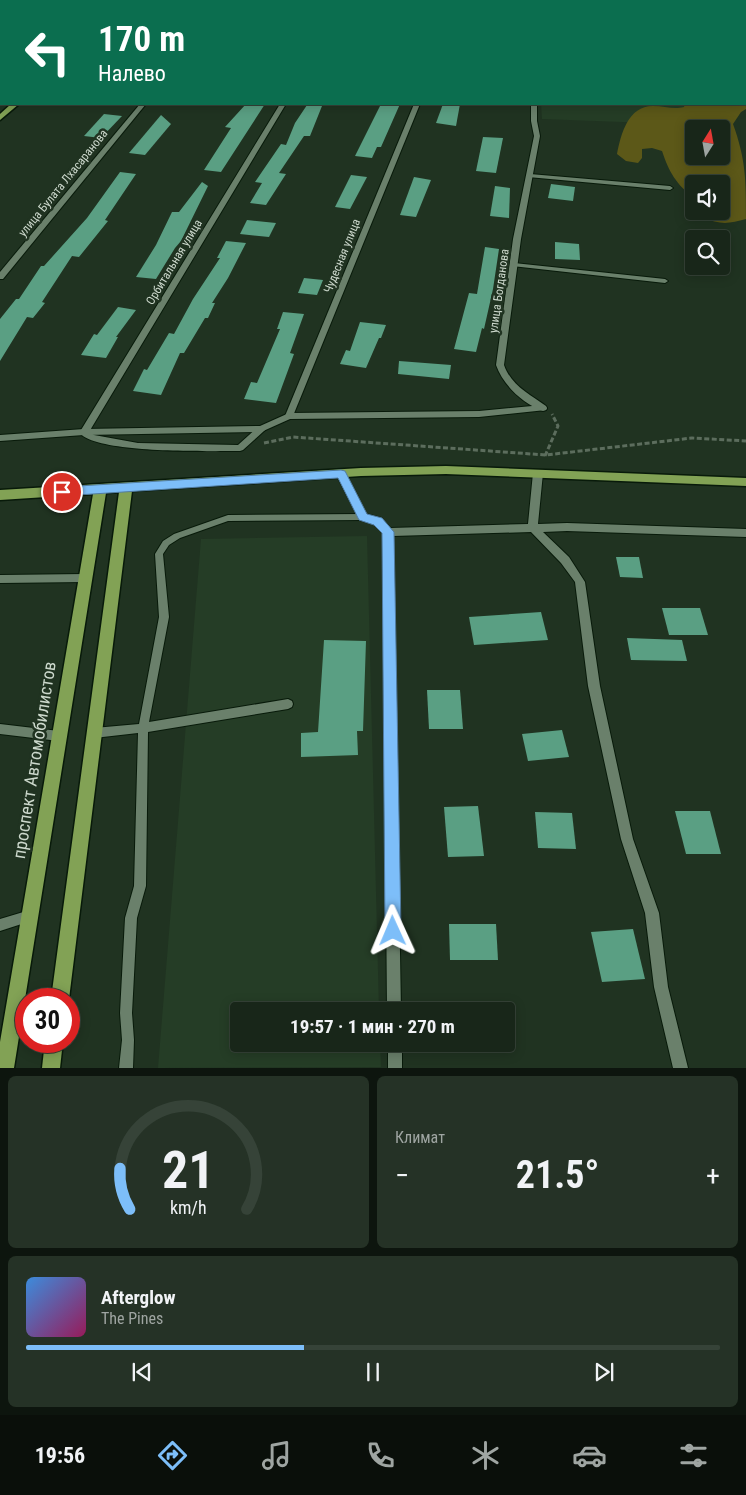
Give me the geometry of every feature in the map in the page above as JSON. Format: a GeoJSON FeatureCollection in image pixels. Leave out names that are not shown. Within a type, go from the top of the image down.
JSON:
{"type":"FeatureCollection","features":[{"type":"Feature","properties":{"kind":"main road"},"geometry":{"type":"LineString","coordinates":[[0,118],[14,105]]}},
{"type":"Feature","properties":{"kind":"main road"},"geometry":{"type":"LineString","coordinates":[[0,495],[341,474],[446,470],[746,482]]}},
{"type":"Feature","properties":{"kind":"main road"},"geometry":{"type":"LineString","coordinates":[[61,988],[126,488]]}},
{"type":"Feature","properties":{"kind":"main road","name":"проспект Автомобилистов"},"geometry":{"type":"LineString","coordinates":[[5,1068],[100,490]]}},
{"type":"Feature","properties":{"kind":"main road"},"geometry":{"type":"LineString","coordinates":[[51,1068],[53,1053]]}},
{"type":"Feature","properties":{"kind":"street","name":"улица Булата Лхасаранова"},"geometry":{"type":"LineString","coordinates":[[0,277],[142,105]]}},
{"type":"Feature","properties":{"kind":"street","name":"Орбитальная улица"},"geometry":{"type":"LineString","coordinates":[[84,432],[282,105]]}},
{"type":"Feature","properties":{"kind":"street","name":"Чудесная улица"},"geometry":{"type":"LineString","coordinates":[[289,416],[417,105]]}},
{"type":"Feature","properties":{"kind":"street","name":"улица Богданова"},"geometry":{"type":"LineString","coordinates":[[534,105],[534,121],[538,136],[514,265],[500,365],[502,374],[508,383],[543,408]]}},
{"type":"Feature","properties":{"kind":"street"},"geometry":{"type":"LineString","coordinates":[[84,432],[92,438],[138,446],[240,448],[261,429]]}},
{"type":"Feature","properties":{"kind":"street"},"geometry":{"type":"LineString","coordinates":[[533,528],[538,473]]}},
{"type":"Feature","properties":{"kind":"street"},"geometry":{"type":"LineString","coordinates":[[341,474],[363,516],[378,522],[388,532],[394,1002]]}},
{"type":"Feature","properties":{"kind":"street"},"geometry":{"type":"LineString","coordinates":[[388,532],[567,527],[746,533]]}},
{"type":"Feature","properties":{"kind":"street"},"geometry":{"type":"LineString","coordinates":[[533,528],[573,568],[580,582],[594,686],[626,839],[652,913],[661,988],[682,1068]]}},
{"type":"Feature","properties":{"kind":"street"},"geometry":{"type":"LineString","coordinates":[[395,1052],[395,1068]]}},
{"type":"Feature","properties":{"kind":"lane"},"geometry":{"type":"LineString","coordinates":[[530,176],[670,188]]}},
{"type":"Feature","properties":{"kind":"lane"},"geometry":{"type":"LineString","coordinates":[[514,265],[665,281]]}},
{"type":"Feature","properties":{"kind":"lane"},"geometry":{"type":"LineString","coordinates":[[0,438],[84,432],[261,429],[289,416],[479,414],[543,408]]}},
{"type":"Feature","properties":{"kind":"lane"},"geometry":{"type":"LineString","coordinates":[[126,1068],[128,1040],[126,1013],[131,918],[140,886],[143,728],[164,617],[159,554],[166,543],[185,533],[228,518],[363,516]]}},
{"type":"Feature","properties":{"kind":"lane"},"geometry":{"type":"LineString","coordinates":[[0,578],[85,578]]}},
{"type":"Feature","properties":{"kind":"lane"},"geometry":{"type":"LineString","coordinates":[[94,733],[143,728],[288,704]]}},
{"type":"Feature","properties":{"kind":"lane"},"geometry":{"type":"LineString","coordinates":[[0,729],[60,736]]}},
{"type":"Feature","properties":{"kind":"lane"},"geometry":{"type":"LineString","coordinates":[[0,925],[30,916]]}},
{"type":"Feature","properties":{"kind":"path"},"geometry":{"type":"LineString","coordinates":[[543,408],[553,415],[558,426],[546,455]]}},
{"type":"Feature","properties":{"kind":"path"},"geometry":{"type":"LineString","coordinates":[[240,448],[293,437],[546,455],[692,438],[746,441]]}},
{"type":"Feature","properties":{"kind":"shaded area"},"geometry":{"type":"Polygon","coordinates":[[[541,105],[745,105],[746,109],[730,125],[730,120],[685,120],[685,128],[649,123],[542,119],[541,105]]]}},
{"type":"Feature","properties":{"kind":"shaded area"},"geometry":{"type":"Polygon","coordinates":[[[685,105],[746,105],[746,109],[741,112],[733,124],[741,149],[746,193],[746,219],[724,223],[711,220],[730,220],[730,175],[685,175],[685,190],[667,165],[662,151],[652,148],[642,149],[642,158],[638,163],[626,161],[617,154],[627,122],[637,111],[644,107],[653,106],[680,108],[685,105]]]}},
{"type":"Feature","properties":{"kind":"shaded area"},"geometry":{"type":"Polygon","coordinates":[[[367,536],[379,1002],[230,1002],[230,1052],[380,1052],[381,1067],[158,1068],[201,539],[367,536]]]}},
{"type":"Feature","properties":{"kind":"building"},"geometry":{"type":"Polygon","coordinates":[[[245,105],[264,105],[221,172],[204,170],[231,128],[225,127],[245,105]]]}},
{"type":"Feature","properties":{"kind":"building"},"geometry":{"type":"Polygon","coordinates":[[[307,105],[322,106],[310,136],[304,136],[279,173],[286,174],[266,205],[250,203],[262,183],[255,182],[281,144],[286,145],[295,123],[307,105]]]}},
{"type":"Feature","properties":{"kind":"building"},"geometry":{"type":"Polygon","coordinates":[[[380,105],[400,105],[381,147],[377,147],[372,158],[355,156],[380,105]]]}},
{"type":"Feature","properties":{"kind":"building"},"geometry":{"type":"Polygon","coordinates":[[[443,105],[460,105],[456,126],[436,123],[443,105]]]}},
{"type":"Feature","properties":{"kind":"building"},"geometry":{"type":"Polygon","coordinates":[[[104,114],[122,116],[101,138],[84,136],[104,114]]]}},
{"type":"Feature","properties":{"kind":"building"},"geometry":{"type":"Polygon","coordinates":[[[161,115],[171,124],[145,155],[129,153],[161,115]]]}},
{"type":"Feature","properties":{"kind":"building"},"geometry":{"type":"Polygon","coordinates":[[[483,137],[503,138],[496,173],[476,171],[483,137]]]}},
{"type":"Feature","properties":{"kind":"building"},"geometry":{"type":"Polygon","coordinates":[[[120,172],[136,174],[105,220],[108,221],[79,257],[72,256],[42,302],[45,303],[33,318],[27,317],[0,361],[0,319],[16,299],[19,299],[41,266],[44,266],[87,218],[120,172]]]}},
{"type":"Feature","properties":{"kind":"building"},"geometry":{"type":"Polygon","coordinates":[[[351,175],[367,177],[350,209],[335,207],[351,175]]]}},
{"type":"Feature","properties":{"kind":"building"},"geometry":{"type":"Polygon","coordinates":[[[414,177],[431,180],[416,217],[400,215],[414,177]]]}},
{"type":"Feature","properties":{"kind":"building"},"geometry":{"type":"Polygon","coordinates":[[[202,182],[208,186],[181,241],[156,279],[136,277],[156,245],[172,212],[179,212],[202,182]]]}},
{"type":"Feature","properties":{"kind":"building"},"geometry":{"type":"Polygon","coordinates":[[[551,184],[575,187],[573,201],[548,198],[551,184]]]}},
{"type":"Feature","properties":{"kind":"building"},"geometry":{"type":"Polygon","coordinates":[[[495,186],[510,188],[509,218],[490,216],[495,186]]]}},
{"type":"Feature","properties":{"kind":"building"},"geometry":{"type":"Polygon","coordinates":[[[247,220],[276,223],[269,237],[240,234],[247,220]]]}},
{"type":"Feature","properties":{"kind":"building"},"geometry":{"type":"Polygon","coordinates":[[[226,241],[246,243],[228,278],[212,303],[215,303],[208,318],[205,318],[184,353],[180,353],[161,395],[133,391],[144,369],[147,370],[169,333],[174,334],[193,299],[220,258],[217,258],[226,241]]]}},
{"type":"Feature","properties":{"kind":"building"},"geometry":{"type":"Polygon","coordinates":[[[555,242],[579,244],[580,260],[555,259],[555,242]]]}},
{"type":"Feature","properties":{"kind":"building"},"geometry":{"type":"Polygon","coordinates":[[[485,247],[499,249],[484,329],[482,328],[476,352],[454,349],[469,293],[477,294],[485,247]]]}},
{"type":"Feature","properties":{"kind":"building"},"geometry":{"type":"Polygon","coordinates":[[[304,278],[323,280],[317,295],[298,293],[304,278]]]}},
{"type":"Feature","properties":{"kind":"building"},"geometry":{"type":"Polygon","coordinates":[[[118,307],[136,310],[116,337],[118,337],[106,358],[81,355],[94,334],[97,335],[118,307]]]}},
{"type":"Feature","properties":{"kind":"building"},"geometry":{"type":"Polygon","coordinates":[[[283,312],[304,314],[290,353],[294,354],[276,403],[244,399],[251,382],[257,383],[280,329],[277,329],[283,312]]]}},
{"type":"Feature","properties":{"kind":"building"},"geometry":{"type":"Polygon","coordinates":[[[360,322],[386,325],[366,368],[340,364],[346,350],[350,351],[360,322]]]}},
{"type":"Feature","properties":{"kind":"building"},"geometry":{"type":"Polygon","coordinates":[[[399,361],[451,365],[449,379],[398,374],[399,361]]]}},
{"type":"Feature","properties":{"kind":"building"},"geometry":{"type":"Polygon","coordinates":[[[616,557],[639,557],[643,578],[620,577],[616,557]]]}},
{"type":"Feature","properties":{"kind":"building"},"geometry":{"type":"Polygon","coordinates":[[[662,608],[700,608],[708,635],[669,635],[662,608]]]}},
{"type":"Feature","properties":{"kind":"building"},"geometry":{"type":"Polygon","coordinates":[[[541,612],[548,640],[474,645],[469,617],[541,612]]]}},
{"type":"Feature","properties":{"kind":"building"},"geometry":{"type":"Polygon","coordinates":[[[627,638],[682,640],[687,661],[631,660],[627,638]]]}},
{"type":"Feature","properties":{"kind":"building"},"geometry":{"type":"Polygon","coordinates":[[[324,640],[366,641],[363,731],[357,731],[358,755],[301,757],[301,733],[318,732],[324,640]]]}},
{"type":"Feature","properties":{"kind":"building"},"geometry":{"type":"Polygon","coordinates":[[[427,690],[460,690],[463,729],[429,729],[427,690]]]}},
{"type":"Feature","properties":{"kind":"building"},"geometry":{"type":"Polygon","coordinates":[[[562,730],[569,757],[528,761],[522,734],[562,730]]]}},
{"type":"Feature","properties":{"kind":"building"},"geometry":{"type":"Polygon","coordinates":[[[478,806],[484,856],[448,857],[444,807],[478,806]]]}},
{"type":"Feature","properties":{"kind":"building"},"geometry":{"type":"Polygon","coordinates":[[[675,811],[710,811],[721,854],[686,854],[675,811]]]}},
{"type":"Feature","properties":{"kind":"building"},"geometry":{"type":"Polygon","coordinates":[[[535,812],[572,813],[576,849],[538,848],[535,812]]]}},
{"type":"Feature","properties":{"kind":"building"},"geometry":{"type":"Polygon","coordinates":[[[449,924],[496,924],[498,960],[450,960],[449,924]]]}},
{"type":"Feature","properties":{"kind":"building"},"geometry":{"type":"Polygon","coordinates":[[[633,929],[645,979],[602,982],[591,932],[633,929]]]}},
{"type":"Feature","properties":{"kind":"route"},"geometry":{"type":"LineString","coordinates":[[62,492],[341,474],[363,516],[378,522],[388,532],[393,931]]}}]}
